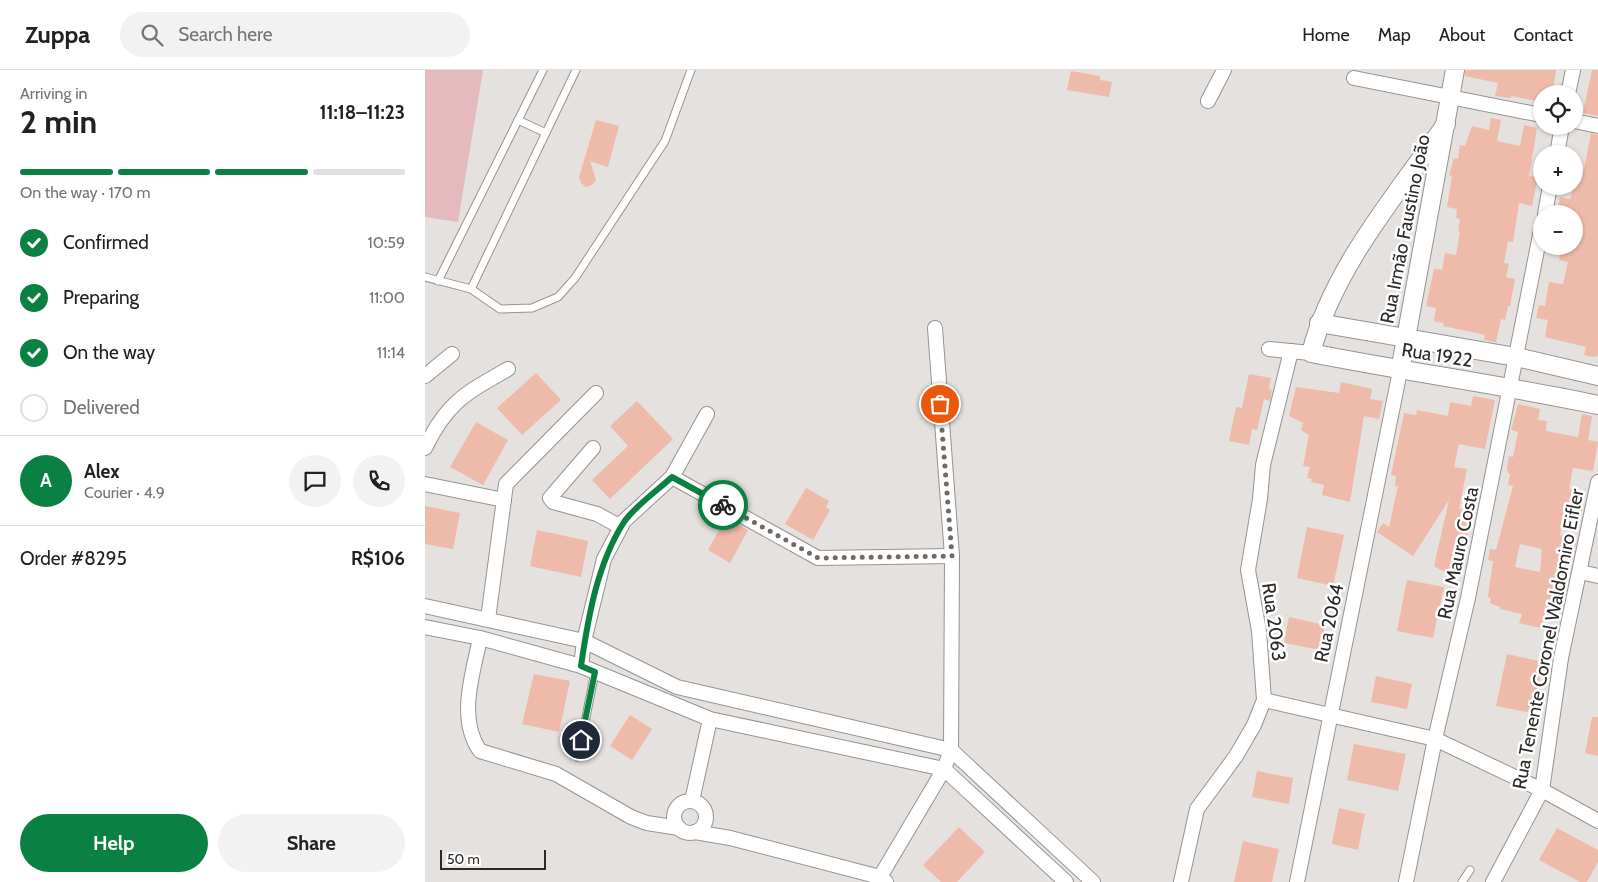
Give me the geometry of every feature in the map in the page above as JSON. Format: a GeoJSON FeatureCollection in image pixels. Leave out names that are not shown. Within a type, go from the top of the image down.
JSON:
{"type":"FeatureCollection","features":[{"type":"Feature","properties":{"kind":"street"},"geometry":{"type":"LineString","coordinates":[[1208,100],[1224,70]]}},
{"type":"Feature","properties":{"kind":"street","name":"Rua Irmão Faustino João"},"geometry":{"type":"LineString","coordinates":[[1400,371],[1455,70]]}},
{"type":"Feature","properties":{"kind":"street"},"geometry":{"type":"LineString","coordinates":[[1570,85],[1573,70]]}},
{"type":"Feature","properties":{"kind":"street"},"geometry":{"type":"LineString","coordinates":[[1354,78],[1533,112]]}},
{"type":"Feature","properties":{"kind":"street"},"geometry":{"type":"LineString","coordinates":[[1583,123],[1598,126]]}},
{"type":"Feature","properties":{"kind":"street","name":"Rua Irmão Faustino João"},"geometry":{"type":"LineString","coordinates":[[1311,354],[1319,323],[1357,252],[1446,124]]}},
{"type":"Feature","properties":{"kind":"street","name":"Rua Mauro Costa"},"geometry":{"type":"LineString","coordinates":[[1406,882],[1435,739],[1468,598],[1536,255]]}},
{"type":"Feature","properties":{"kind":"street","name":"Rua 1922"},"geometry":{"type":"LineString","coordinates":[[1319,323],[1516,357],[1598,376]]}},
{"type":"Feature","properties":{"kind":"street"},"geometry":{"type":"LineString","coordinates":[[479,638],[466,712],[473,742],[480,751],[556,774],[631,817],[647,823],[730,838],[883,879],[944,769],[951,750],[952,556],[935,328]]}},
{"type":"Feature","properties":{"kind":"street","name":"Rua 1922"},"geometry":{"type":"LineString","coordinates":[[1269,348],[1400,371],[1511,387],[1598,406]]}},
{"type":"Feature","properties":{"kind":"street","name":"Rua 2063"},"geometry":{"type":"LineString","coordinates":[[1181,882],[1197,809],[1236,756],[1254,725],[1264,700],[1259,631],[1248,570],[1260,499],[1263,465],[1291,351]]}},
{"type":"Feature","properties":{"kind":"street"},"geometry":{"type":"LineString","coordinates":[[425,376],[452,354]]}},
{"type":"Feature","properties":{"kind":"street"},"geometry":{"type":"LineString","coordinates":[[425,448],[436,424],[462,396],[508,369]]}},
{"type":"Feature","properties":{"kind":"street","name":"Rua 2064"},"geometry":{"type":"LineString","coordinates":[[1297,882],[1400,371]]}},
{"type":"Feature","properties":{"kind":"street"},"geometry":{"type":"LineString","coordinates":[[488,619],[507,484],[596,392]]}},
{"type":"Feature","properties":{"kind":"street"},"geometry":{"type":"LineString","coordinates":[[581,666],[604,559],[624,521],[672,477],[707,414]]}},
{"type":"Feature","properties":{"kind":"street"},"geometry":{"type":"LineString","coordinates":[[593,448],[550,498],[553,502],[597,514],[621,527]]}},
{"type":"Feature","properties":{"kind":"street"},"geometry":{"type":"LineString","coordinates":[[672,477],[818,558],[952,556]]}},
{"type":"Feature","properties":{"kind":"street","name":"Rua Tenente Coronel Waldomiro Eifler"},"geometry":{"type":"LineString","coordinates":[[1493,882],[1542,790],[1561,658],[1598,482]]}},
{"type":"Feature","properties":{"kind":"street"},"geometry":{"type":"LineString","coordinates":[[425,484],[504,500]]}},
{"type":"Feature","properties":{"kind":"street"},"geometry":{"type":"LineString","coordinates":[[1580,572],[1598,576]]}},
{"type":"Feature","properties":{"kind":"street"},"geometry":{"type":"LineString","coordinates":[[425,606],[585,642],[677,687],[951,750],[1093,882]]}},
{"type":"Feature","properties":{"kind":"street"},"geometry":{"type":"LineString","coordinates":[[425,626],[479,638],[581,666],[710,720],[944,769],[1066,882]]}},
{"type":"Feature","properties":{"kind":"street"},"geometry":{"type":"LineString","coordinates":[[1264,700],[1435,739],[1542,790],[1598,821]]}},
{"type":"Feature","properties":{"kind":"street"},"geometry":{"type":"LineString","coordinates":[[692,800],[710,720]]}},
{"type":"Feature","properties":{"kind":"street"},"geometry":{"type":"LineString","coordinates":[[679,828],[674,818],[677,808],[681,803],[692,800],[702,805],[706,815],[730,838]]}},
{"type":"Feature","properties":{"kind":"street"},"geometry":{"type":"LineString","coordinates":[[647,823],[677,808]]}},
{"type":"Feature","properties":{"kind":"street"},"geometry":{"type":"LineString","coordinates":[[695,832],[704,826],[706,815]]}},
{"type":"Feature","properties":{"kind":"lane"},"geometry":{"type":"LineString","coordinates":[[439,281],[543,70]]}},
{"type":"Feature","properties":{"kind":"lane"},"geometry":{"type":"LineString","coordinates":[[471,289],[576,70]]}},
{"type":"Feature","properties":{"kind":"lane"},"geometry":{"type":"LineString","coordinates":[[425,277],[471,289],[500,309],[532,308],[557,297],[575,278],[665,141],[691,70]]}},
{"type":"Feature","properties":{"kind":"lane"},"geometry":{"type":"LineString","coordinates":[[518,120],[546,133]]}},
{"type":"Feature","properties":{"kind":"lane"},"geometry":{"type":"LineString","coordinates":[[578,757],[595,672]]}},
{"type":"Feature","properties":{"kind":"lane"},"geometry":{"type":"LineString","coordinates":[[1462,882],[1470,870]]}},
{"type":"Feature","properties":{"kind":"shaded area"},"geometry":{"type":"Polygon","coordinates":[[[425,70],[483,70],[458,222],[425,217],[425,70]]]}},
{"type":"Feature","properties":{"kind":"building"},"geometry":{"type":"Polygon","coordinates":[[[1465,70],[1556,70],[1554,85],[1533,85],[1533,100],[1511,96],[1510,98],[1495,96],[1498,83],[1465,76],[1465,70]]]}},
{"type":"Feature","properties":{"kind":"building"},"geometry":{"type":"Polygon","coordinates":[[[1592,70],[1598,70],[1598,116],[1583,113],[1592,70]]]}},
{"type":"Feature","properties":{"kind":"building"},"geometry":{"type":"Polygon","coordinates":[[[1071,71],[1100,76],[1100,80],[1112,82],[1109,97],[1067,90],[1071,71]]]}},
{"type":"Feature","properties":{"kind":"building"},"geometry":{"type":"Polygon","coordinates":[[[1491,118],[1501,120],[1497,141],[1520,146],[1524,125],[1533,127],[1533,135],[1536,135],[1529,176],[1533,176],[1534,195],[1532,206],[1519,203],[1513,242],[1508,241],[1504,263],[1509,264],[1506,277],[1515,279],[1510,306],[1508,306],[1505,320],[1501,319],[1496,342],[1484,340],[1485,335],[1443,326],[1444,323],[1434,321],[1436,308],[1426,306],[1434,269],[1442,270],[1445,253],[1456,255],[1460,219],[1456,218],[1457,209],[1447,207],[1452,176],[1449,175],[1454,158],[1458,159],[1460,145],[1465,146],[1472,126],[1489,130],[1491,118]]]}},
{"type":"Feature","properties":{"kind":"building"},"geometry":{"type":"Polygon","coordinates":[[[596,120],[619,126],[608,167],[590,161],[596,180],[592,185],[586,187],[581,183],[579,177],[596,120]]]}},
{"type":"Feature","properties":{"kind":"building"},"geometry":{"type":"Polygon","coordinates":[[[1591,133],[1598,135],[1598,356],[1595,357],[1584,355],[1586,347],[1545,337],[1548,320],[1536,318],[1539,305],[1545,306],[1549,282],[1563,284],[1568,262],[1559,260],[1560,255],[1583,255],[1583,205],[1559,205],[1560,197],[1570,199],[1571,195],[1583,195],[1584,169],[1591,133]]]}},
{"type":"Feature","properties":{"kind":"building"},"geometry":{"type":"Polygon","coordinates":[[[536,373],[561,400],[522,435],[497,408],[536,373]]]}},
{"type":"Feature","properties":{"kind":"building"},"geometry":{"type":"Polygon","coordinates":[[[1249,374],[1271,378],[1269,389],[1272,390],[1270,401],[1264,399],[1257,430],[1252,429],[1249,445],[1229,441],[1236,407],[1242,408],[1249,374]]]}},
{"type":"Feature","properties":{"kind":"building"},"geometry":{"type":"Polygon","coordinates":[[[1341,382],[1372,389],[1370,399],[1383,401],[1379,419],[1364,416],[1350,502],[1322,495],[1324,485],[1311,482],[1312,479],[1307,478],[1310,467],[1303,466],[1309,435],[1301,430],[1303,423],[1289,416],[1296,387],[1339,393],[1341,382]]]}},
{"type":"Feature","properties":{"kind":"building"},"geometry":{"type":"Polygon","coordinates":[[[1473,396],[1495,400],[1485,449],[1459,444],[1454,467],[1467,469],[1459,509],[1472,511],[1466,543],[1462,542],[1457,563],[1452,561],[1448,574],[1434,566],[1449,500],[1413,556],[1377,532],[1383,523],[1389,527],[1398,486],[1395,486],[1396,476],[1391,475],[1404,413],[1416,415],[1417,410],[1448,416],[1450,402],[1471,406],[1473,396]]]}},
{"type":"Feature","properties":{"kind":"building"},"geometry":{"type":"Polygon","coordinates":[[[637,401],[673,439],[610,499],[592,480],[628,446],[610,426],[637,401]]]}},
{"type":"Feature","properties":{"kind":"building"},"geometry":{"type":"Polygon","coordinates":[[[1518,404],[1540,409],[1538,420],[1547,421],[1546,431],[1578,437],[1582,414],[1592,416],[1588,440],[1598,442],[1593,471],[1573,468],[1569,489],[1585,492],[1581,513],[1565,510],[1560,535],[1577,538],[1574,553],[1570,553],[1557,607],[1547,605],[1541,628],[1519,623],[1522,614],[1500,609],[1500,607],[1490,603],[1491,598],[1488,597],[1493,561],[1488,560],[1490,549],[1496,550],[1513,486],[1508,485],[1510,474],[1507,468],[1509,456],[1513,457],[1518,432],[1511,430],[1518,404]],[[1520,544],[1515,567],[1540,572],[1542,549],[1520,544]]]}},
{"type":"Feature","properties":{"kind":"building"},"geometry":{"type":"Polygon","coordinates":[[[476,422],[508,440],[483,485],[450,467],[476,422]]]}},
{"type":"Feature","properties":{"kind":"building"},"geometry":{"type":"Polygon","coordinates":[[[806,488],[829,501],[826,507],[830,510],[813,540],[785,524],[806,488]]]}},
{"type":"Feature","properties":{"kind":"building"},"geometry":{"type":"Polygon","coordinates":[[[425,506],[460,513],[453,549],[425,544],[425,506]]]}},
{"type":"Feature","properties":{"kind":"building"},"geometry":{"type":"Polygon","coordinates":[[[726,518],[748,530],[730,563],[708,550],[726,518]]]}},
{"type":"Feature","properties":{"kind":"building"},"geometry":{"type":"Polygon","coordinates":[[[1307,527],[1344,535],[1333,586],[1297,578],[1307,527]]]}},
{"type":"Feature","properties":{"kind":"building"},"geometry":{"type":"Polygon","coordinates":[[[537,530],[588,541],[581,577],[530,566],[537,530]]]}},
{"type":"Feature","properties":{"kind":"building"},"geometry":{"type":"Polygon","coordinates":[[[1407,580],[1444,587],[1433,638],[1397,631],[1407,580]]]}},
{"type":"Feature","properties":{"kind":"building"},"geometry":{"type":"Polygon","coordinates":[[[1289,617],[1325,625],[1320,650],[1284,643],[1289,617]]]}},
{"type":"Feature","properties":{"kind":"building"},"geometry":{"type":"Polygon","coordinates":[[[1507,654],[1543,662],[1533,713],[1496,706],[1507,654]]]}},
{"type":"Feature","properties":{"kind":"building"},"geometry":{"type":"Polygon","coordinates":[[[534,674],[570,681],[559,732],[522,724],[534,674]]]}},
{"type":"Feature","properties":{"kind":"building"},"geometry":{"type":"Polygon","coordinates":[[[1376,676],[1412,684],[1407,709],[1371,702],[1376,676]]]}},
{"type":"Feature","properties":{"kind":"building"},"geometry":{"type":"Polygon","coordinates":[[[630,715],[652,729],[632,760],[610,746],[630,715]]]}},
{"type":"Feature","properties":{"kind":"building"},"geometry":{"type":"Polygon","coordinates":[[[1592,717],[1598,717],[1598,756],[1585,753],[1592,717]]]}},
{"type":"Feature","properties":{"kind":"building"},"geometry":{"type":"Polygon","coordinates":[[[1354,744],[1406,754],[1398,791],[1347,780],[1354,744]]]}},
{"type":"Feature","properties":{"kind":"building"},"geometry":{"type":"Polygon","coordinates":[[[1257,771],[1293,778],[1289,804],[1252,797],[1257,771]]]}},
{"type":"Feature","properties":{"kind":"building"},"geometry":{"type":"Polygon","coordinates":[[[1339,808],[1365,814],[1358,850],[1332,844],[1339,808]]]}},
{"type":"Feature","properties":{"kind":"building"},"geometry":{"type":"Polygon","coordinates":[[[959,827],[985,852],[957,882],[941,882],[923,865],[959,827]]]}},
{"type":"Feature","properties":{"kind":"building"},"geometry":{"type":"Polygon","coordinates":[[[1557,828],[1598,850],[1598,862],[1587,882],[1580,882],[1539,860],[1557,828]]]}},
{"type":"Feature","properties":{"kind":"building"},"geometry":{"type":"Polygon","coordinates":[[[1243,841],[1279,849],[1272,882],[1234,882],[1243,841]]]}},
{"type":"Feature","properties":{"kind":"way so far"},"geometry":{"type":"LineString","coordinates":[[723,505],[818,558],[952,556],[940,404]]}},
{"type":"Feature","properties":{"kind":"route"},"geometry":{"type":"LineString","coordinates":[[581,740],[595,672],[581,666],[585,642],[604,559],[624,521],[672,477],[723,505]]}}]}
